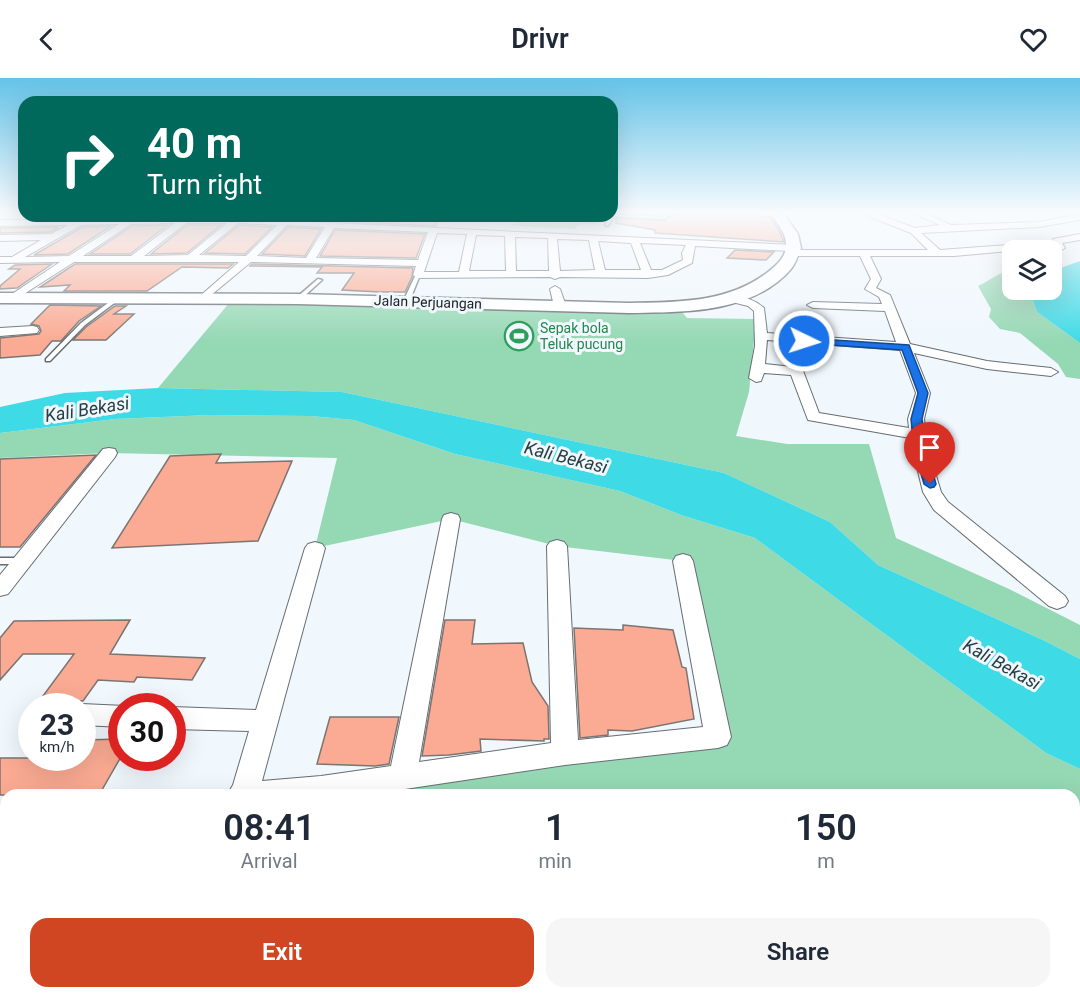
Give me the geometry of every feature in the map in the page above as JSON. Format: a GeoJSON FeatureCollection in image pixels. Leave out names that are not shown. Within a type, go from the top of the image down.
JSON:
{"type":"FeatureCollection","features":[{"type":"Feature","properties":{"kind":"main road","name":"Jalan Perjuangan"},"geometry":{"type":"LineString","coordinates":[[6,298],[119,297],[406,302],[557,298],[679,307],[732,299],[759,287],[785,266],[790,256]]}},
{"type":"Feature","properties":{"kind":"street"},"geometry":{"type":"LineString","coordinates":[[14,260],[21,256]]}},
{"type":"Feature","properties":{"kind":"street"},"geometry":{"type":"LineString","coordinates":[[6,298],[77,256]]}},
{"type":"Feature","properties":{"kind":"street"},"geometry":{"type":"LineString","coordinates":[[204,298],[252,256]]}},
{"type":"Feature","properties":{"kind":"street"},"geometry":{"type":"LineString","coordinates":[[0,260],[310,259],[368,256],[422,263]]}},
{"type":"Feature","properties":{"kind":"street"},"geometry":{"type":"LineString","coordinates":[[424,256],[418,275],[648,275],[663,273],[685,264],[689,256]]}},
{"type":"Feature","properties":{"kind":"street"},"geometry":{"type":"LineString","coordinates":[[463,275],[467,256]]}},
{"type":"Feature","properties":{"kind":"street"},"geometry":{"type":"LineString","coordinates":[[511,256],[511,275]]}},
{"type":"Feature","properties":{"kind":"street"},"geometry":{"type":"LineString","coordinates":[[554,256],[555,276]]}},
{"type":"Feature","properties":{"kind":"street"},"geometry":{"type":"LineString","coordinates":[[596,256],[601,275]]}},
{"type":"Feature","properties":{"kind":"street"},"geometry":{"type":"LineString","coordinates":[[641,256],[648,275]]}},
{"type":"Feature","properties":{"kind":"street"},"geometry":{"type":"LineString","coordinates":[[865,256],[876,279],[870,289],[883,294],[923,393],[916,419],[918,434],[930,484],[938,502],[1057,601]]}},
{"type":"Feature","properties":{"kind":"street"},"geometry":{"type":"LineString","coordinates":[[732,299],[755,304],[760,310],[761,336],[756,374],[797,371],[813,417],[918,434]]}},
{"type":"Feature","properties":{"kind":"street"},"geometry":{"type":"LineString","coordinates":[[813,305],[888,308]]}},
{"type":"Feature","properties":{"kind":"street"},"geometry":{"type":"LineString","coordinates":[[0,332],[33,330]]}},
{"type":"Feature","properties":{"kind":"street"},"geometry":{"type":"LineString","coordinates":[[0,343],[14,331]]}},
{"type":"Feature","properties":{"kind":"street"},"geometry":{"type":"LineString","coordinates":[[761,336],[905,347],[987,365],[1051,372]]}},
{"type":"Feature","properties":{"kind":"street"},"geometry":{"type":"LineString","coordinates":[[0,590],[109,453]]}},
{"type":"Feature","properties":{"kind":"street"},"geometry":{"type":"LineString","coordinates":[[403,777],[451,519]]}},
{"type":"Feature","properties":{"kind":"street"},"geometry":{"type":"LineString","coordinates":[[557,546],[565,753]]}},
{"type":"Feature","properties":{"kind":"street"},"geometry":{"type":"LineString","coordinates":[[244,789],[266,722],[315,548]]}},
{"type":"Feature","properties":{"kind":"street"},"geometry":{"type":"LineString","coordinates":[[321,789],[565,753],[718,737],[683,561]]}},
{"type":"Feature","properties":{"kind":"street"},"geometry":{"type":"LineString","coordinates":[[186,719],[266,722]]}},
{"type":"Feature","properties":{"kind":"lane"},"geometry":{"type":"LineString","coordinates":[[406,302],[418,275]]}},
{"type":"Feature","properties":{"kind":"lane"},"geometry":{"type":"LineString","coordinates":[[298,299],[320,280]]}},
{"type":"Feature","properties":{"kind":"lane"},"geometry":{"type":"LineString","coordinates":[[48,360],[83,324],[119,297]]}},
{"type":"Feature","properties":{"kind":"lane"},"geometry":{"type":"LineString","coordinates":[[0,561],[25,561]]}},
{"type":"Feature","properties":{"kind":"green space"},"geometry":{"type":"Polygon","coordinates":[[[1002,274],[1002,300],[1033,300],[1037,312],[1080,343],[1080,379],[1066,377],[1058,364],[1020,333],[1000,329],[989,317],[991,309],[978,286],[1002,274]]]}},
{"type":"Feature","properties":{"kind":"green space"},"geometry":{"type":"Polygon","coordinates":[[[230,302],[679,308],[687,318],[756,319],[749,392],[736,436],[787,444],[869,444],[896,538],[1009,589],[1080,625],[1080,659],[878,565],[830,522],[724,473],[342,392],[158,388],[230,302]]]}},
{"type":"Feature","properties":{"kind":"green space"},"geometry":{"type":"Polygon","coordinates":[[[210,415],[311,416],[354,420],[455,454],[620,491],[681,515],[755,538],[1046,753],[1080,769],[1080,789],[290,789],[718,737],[683,561],[557,546],[451,519],[315,548],[337,458],[109,453],[0,458],[0,433],[115,419],[210,415]]]}},
{"type":"Feature","properties":{"kind":"water"},"geometry":{"type":"Polygon","coordinates":[[[1080,261],[1080,343],[1037,312],[1033,300],[1062,300],[1062,267],[1080,261]]]}},
{"type":"Feature","properties":{"kind":"water","name":"Kali Bekasi"},"geometry":{"type":"Polygon","coordinates":[[[158,388],[342,392],[724,473],[830,522],[878,565],[1080,659],[1080,769],[1046,753],[755,538],[681,515],[620,491],[455,454],[354,420],[311,416],[210,415],[115,419],[0,433],[0,407],[65,393],[158,388]]]}},
{"type":"Feature","properties":{"kind":"building"},"geometry":{"type":"Polygon","coordinates":[[[320,256],[417,256],[416,258],[320,256]]]}},
{"type":"Feature","properties":{"kind":"building"},"geometry":{"type":"Polygon","coordinates":[[[729,256],[770,256],[766,260],[727,258],[729,256]]]}},
{"type":"Feature","properties":{"kind":"building"},"geometry":{"type":"Polygon","coordinates":[[[52,264],[17,288],[0,289],[0,286],[20,269],[9,269],[15,265],[52,264]]]}},
{"type":"Feature","properties":{"kind":"building"},"geometry":{"type":"Polygon","coordinates":[[[75,264],[233,264],[228,268],[182,267],[147,291],[64,291],[70,285],[40,287],[75,264]]]}},
{"type":"Feature","properties":{"kind":"building"},"geometry":{"type":"Polygon","coordinates":[[[252,264],[413,268],[412,277],[405,292],[380,292],[342,290],[354,273],[317,273],[322,267],[250,266],[252,264]]]}},
{"type":"Feature","properties":{"kind":"building"},"geometry":{"type":"Polygon","coordinates":[[[50,305],[101,306],[79,321],[61,341],[52,341],[40,355],[0,358],[0,338],[39,334],[41,331],[39,326],[31,324],[50,305]]]}},
{"type":"Feature","properties":{"kind":"building"},"geometry":{"type":"Polygon","coordinates":[[[115,306],[126,306],[114,314],[134,314],[106,340],[73,340],[86,327],[115,306]]]}},
{"type":"Feature","properties":{"kind":"building"},"geometry":{"type":"Polygon","coordinates":[[[221,454],[216,463],[292,461],[258,541],[112,548],[170,456],[221,454]]]}},
{"type":"Feature","properties":{"kind":"building"},"geometry":{"type":"Polygon","coordinates":[[[96,455],[20,547],[0,547],[0,459],[96,455]]]}},
{"type":"Feature","properties":{"kind":"building"},"geometry":{"type":"Polygon","coordinates":[[[130,620],[110,654],[205,658],[192,680],[137,677],[134,682],[98,680],[89,693],[45,693],[74,654],[23,654],[0,680],[0,638],[14,621],[130,620]]]}},
{"type":"Feature","properties":{"kind":"building"},"geometry":{"type":"Polygon","coordinates":[[[445,620],[475,620],[472,644],[523,643],[532,682],[548,706],[549,739],[544,739],[544,741],[480,739],[481,751],[422,756],[445,620]]]}},
{"type":"Feature","properties":{"kind":"building"},"geometry":{"type":"Polygon","coordinates":[[[623,625],[673,630],[682,667],[686,668],[694,719],[632,731],[608,730],[608,735],[580,738],[574,628],[623,630],[623,625]]]}},
{"type":"Feature","properties":{"kind":"building"},"geometry":{"type":"Polygon","coordinates":[[[330,717],[399,717],[389,764],[375,766],[317,764],[330,717]]]}},
{"type":"Feature","properties":{"kind":"building"},"geometry":{"type":"Polygon","coordinates":[[[108,739],[108,771],[113,771],[102,789],[0,789],[0,758],[18,758],[18,771],[96,771],[96,740],[108,739]]]}},
{"type":"Feature","properties":{"kind":"place","name":"Sepak bola Teluk pucung"},"geometry":{"type":"Point","coordinates":[519,336]}},
{"type":"Feature","properties":{"kind":"route"},"geometry":{"type":"LineString","coordinates":[[804,341],[905,347],[923,393],[916,419],[920,449],[930,484]]}}]}
